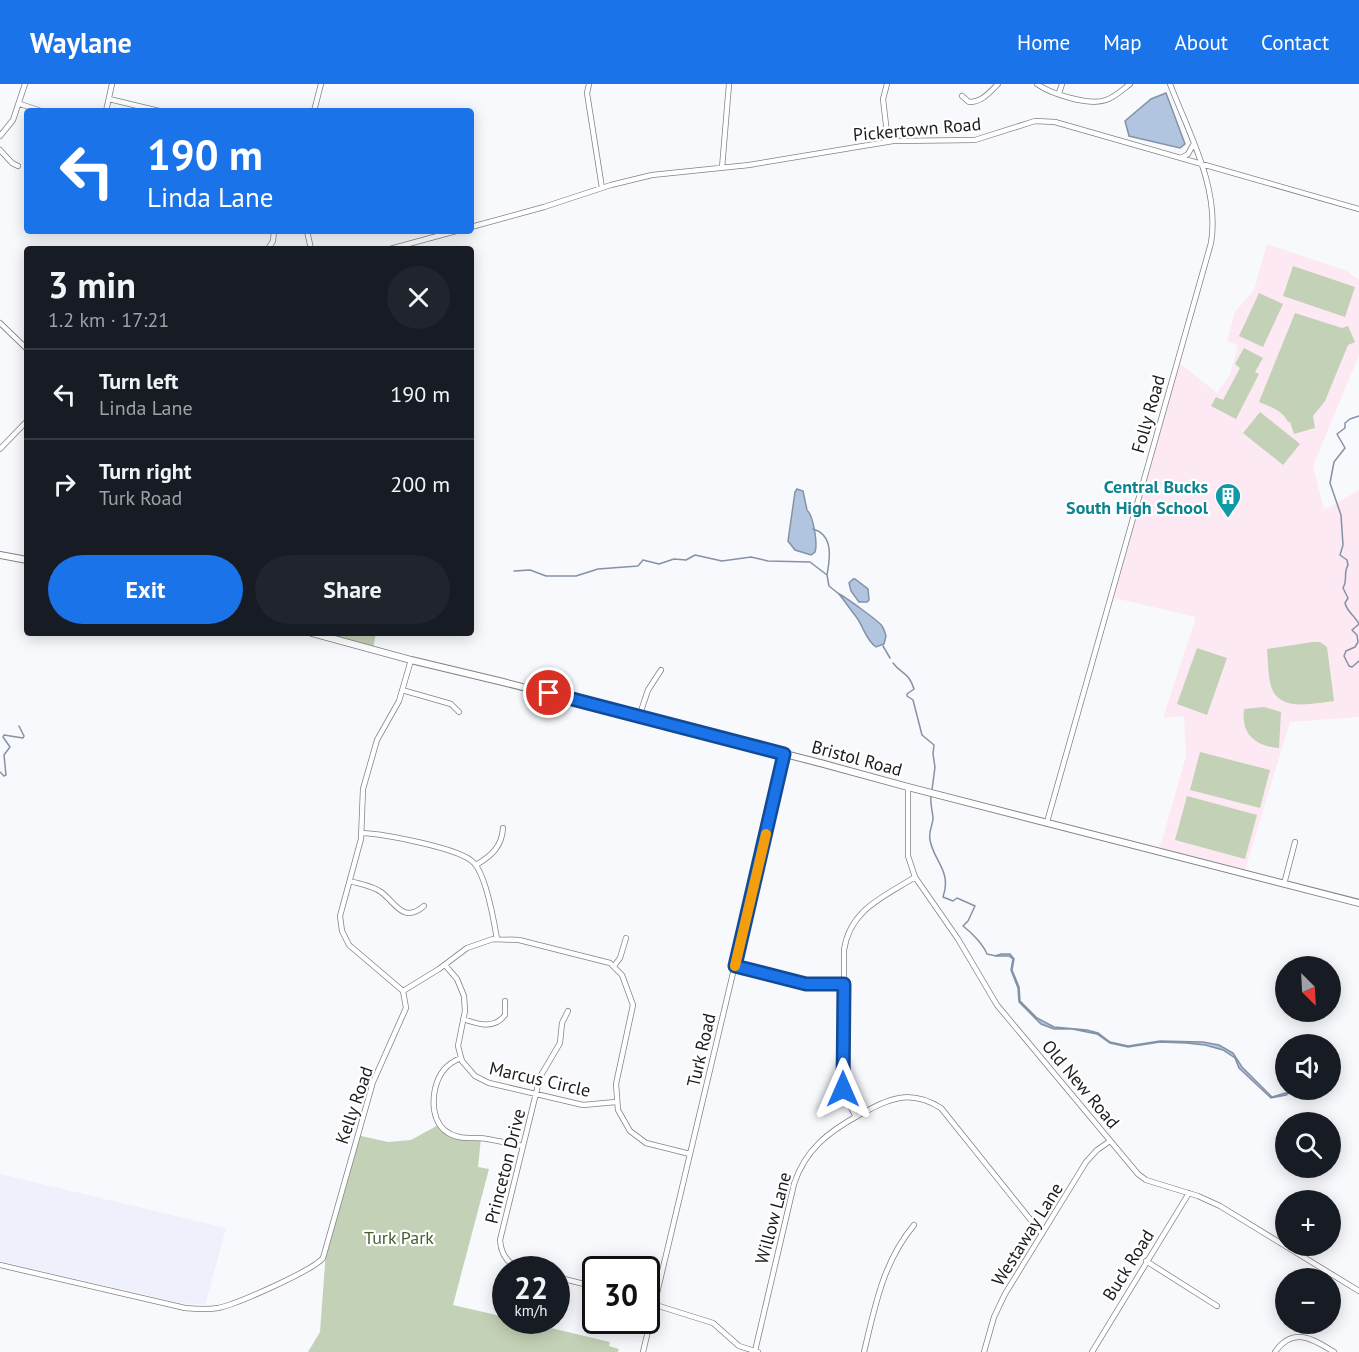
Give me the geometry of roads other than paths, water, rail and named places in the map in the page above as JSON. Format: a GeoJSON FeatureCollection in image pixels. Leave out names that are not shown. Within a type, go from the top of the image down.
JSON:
{"type":"FeatureCollection","features":[{"type":"Feature","properties":{"kind":"main road"},"geometry":{"type":"LineString","coordinates":[[0,555],[24,559]]}},
{"type":"Feature","properties":{"kind":"main road","name":"Bristol Road"},"geometry":{"type":"LineString","coordinates":[[323,636],[1359,903]]}},
{"type":"Feature","properties":{"kind":"street"},"geometry":{"type":"LineString","coordinates":[[0,136],[10,125],[20,104],[25,84]]}},
{"type":"Feature","properties":{"kind":"street"},"geometry":{"type":"LineString","coordinates":[[107,108],[112,84]]}},
{"type":"Feature","properties":{"kind":"street"},"geometry":{"type":"LineString","coordinates":[[315,108],[321,84]]}},
{"type":"Feature","properties":{"kind":"street"},"geometry":{"type":"LineString","coordinates":[[589,84],[587,93],[602,188]]}},
{"type":"Feature","properties":{"kind":"street"},"geometry":{"type":"LineString","coordinates":[[722,168],[729,84]]}},
{"type":"Feature","properties":{"kind":"street"},"geometry":{"type":"LineString","coordinates":[[962,96],[969,102],[977,101],[986,97],[998,84]]}},
{"type":"Feature","properties":{"kind":"street"},"geometry":{"type":"LineString","coordinates":[[1037,84],[1088,102],[1100,102],[1112,98],[1130,84]]}},
{"type":"Feature","properties":{"kind":"street"},"geometry":{"type":"LineString","coordinates":[[1059,93],[1062,84]]}},
{"type":"Feature","properties":{"kind":"street","name":"Folly Road"},"geometry":{"type":"LineString","coordinates":[[1047,822],[1211,243],[1213,216],[1206,177],[1170,84]]}},
{"type":"Feature","properties":{"kind":"street"},"geometry":{"type":"LineString","coordinates":[[885,85],[883,99],[888,142]]}},
{"type":"Feature","properties":{"kind":"street"},"geometry":{"type":"LineString","coordinates":[[109,99],[146,108]]}},
{"type":"Feature","properties":{"kind":"street"},"geometry":{"type":"LineString","coordinates":[[20,104],[32,108]]}},
{"type":"Feature","properties":{"kind":"street","name":"Pickertown Road"},"geometry":{"type":"LineString","coordinates":[[474,226],[602,188],[652,176],[770,162],[888,142],[975,140],[1029,123],[1049,121],[1359,208]]}},
{"type":"Feature","properties":{"kind":"street"},"geometry":{"type":"LineString","coordinates":[[1181,158],[1190,153],[1192,142]]}},
{"type":"Feature","properties":{"kind":"street"},"geometry":{"type":"LineString","coordinates":[[0,150],[18,166]]}},
{"type":"Feature","properties":{"kind":"street"},"geometry":{"type":"LineString","coordinates":[[1206,177],[1208,171],[1216,167]]}},
{"type":"Feature","properties":{"kind":"street"},"geometry":{"type":"LineString","coordinates":[[401,246],[445,234]]}},
{"type":"Feature","properties":{"kind":"street"},"geometry":{"type":"LineString","coordinates":[[0,323],[24,346]]}},
{"type":"Feature","properties":{"kind":"street"},"geometry":{"type":"LineString","coordinates":[[0,449],[24,424]]}},
{"type":"Feature","properties":{"kind":"street"},"geometry":{"type":"LineString","coordinates":[[411,660],[397,706],[375,747],[363,789],[362,833],[340,916],[340,926],[344,936],[352,948],[403,991],[445,965],[467,948],[497,939],[519,940],[604,961],[614,966],[622,975],[633,1005],[617,1076],[616,1102],[623,1121],[635,1136],[651,1145],[690,1154]]}},
{"type":"Feature","properties":{"kind":"street"},"geometry":{"type":"LineString","coordinates":[[639,717],[648,690],[661,670]]}},
{"type":"Feature","properties":{"kind":"street"},"geometry":{"type":"LineString","coordinates":[[402,690],[451,704],[459,712]]}},
{"type":"Feature","properties":{"kind":"street","name":"Turk Road"},"geometry":{"type":"LineString","coordinates":[[660,1279],[784,754]]}},
{"type":"Feature","properties":{"kind":"street","name":"Old New Road"},"geometry":{"type":"LineString","coordinates":[[908,787],[908,856],[915,877],[958,939],[997,1005],[1142,1178],[1220,1206],[1359,1291]]}},
{"type":"Feature","properties":{"kind":"street"},"geometry":{"type":"LineString","coordinates":[[476,865],[495,851],[502,838],[503,828]]}},
{"type":"Feature","properties":{"kind":"street"},"geometry":{"type":"LineString","coordinates":[[362,833],[384,834],[466,856],[476,865],[484,885],[497,939]]}},
{"type":"Feature","properties":{"kind":"street"},"geometry":{"type":"LineString","coordinates":[[1284,884],[1295,842]]}},
{"type":"Feature","properties":{"kind":"street"},"geometry":{"type":"LineString","coordinates":[[856,1117],[843,1089],[844,950],[852,925],[867,908],[915,877]]}},
{"type":"Feature","properties":{"kind":"street"},"geometry":{"type":"LineString","coordinates":[[350,881],[380,891],[401,911],[410,913],[424,906]]}},
{"type":"Feature","properties":{"kind":"street"},"geometry":{"type":"LineString","coordinates":[[614,966],[620,958],[626,938]]}},
{"type":"Feature","properties":{"kind":"street"},"geometry":{"type":"LineString","coordinates":[[445,965],[457,979],[464,996],[465,1006],[458,1046],[461,1058],[447,1066],[437,1081],[433,1109],[440,1124],[452,1135],[484,1138],[524,1146]]}},
{"type":"Feature","properties":{"kind":"street"},"geometry":{"type":"LineString","coordinates":[[735,966],[806,984],[844,984]]}},
{"type":"Feature","properties":{"kind":"street","name":"Kelly Road"},"geometry":{"type":"LineString","coordinates":[[0,1265],[195,1309],[227,1305],[314,1267],[326,1251],[373,1082],[406,1008],[403,991]]}},
{"type":"Feature","properties":{"kind":"street"},"geometry":{"type":"LineString","coordinates":[[463,1019],[478,1024],[493,1024],[505,1016],[505,1001]]}},
{"type":"Feature","properties":{"kind":"street","name":"Princeton Drive"},"geometry":{"type":"LineString","coordinates":[[505,1256],[500,1240],[543,1071],[561,1039],[562,1023],[568,1011]]}},
{"type":"Feature","properties":{"kind":"street","name":"Marcus Circle"},"geometry":{"type":"LineString","coordinates":[[461,1058],[469,1070],[482,1081],[583,1105],[616,1102]]}},
{"type":"Feature","properties":{"kind":"street","name":"Willow Lane"},"geometry":{"type":"LineString","coordinates":[[757,1351],[796,1177],[804,1160],[819,1141],[883,1102],[901,1097],[921,1099],[938,1107],[950,1117],[1042,1234]]}},
{"type":"Feature","properties":{"kind":"street","name":"Westaway Lane"},"geometry":{"type":"LineString","coordinates":[[984,1352],[999,1306],[1086,1162],[1110,1141]]}},
{"type":"Feature","properties":{"kind":"street","name":"Buck Road"},"geometry":{"type":"LineString","coordinates":[[1092,1352],[1188,1193]]}},
{"type":"Feature","properties":{"kind":"street"},"geometry":{"type":"LineString","coordinates":[[864,1352],[883,1276],[914,1225]]}},
{"type":"Feature","properties":{"kind":"street"},"geometry":{"type":"LineString","coordinates":[[1146,1261],[1217,1306]]}},
{"type":"Feature","properties":{"kind":"street"},"geometry":{"type":"LineString","coordinates":[[660,1306],[713,1323],[735,1343],[757,1351]]}},
{"type":"Feature","properties":{"kind":"street","name":"Turk Road"},"geometry":{"type":"LineString","coordinates":[[643,1352],[647,1334]]}},
{"type":"Feature","properties":{"kind":"street"},"geometry":{"type":"LineString","coordinates":[[1275,1352],[1286,1341],[1298,1337],[1314,1340],[1334,1352]]}},
{"type":"Feature","properties":{"kind":"water"},"geometry":{"type":"Polygon","coordinates":[[[1166,93],[1185,144],[1180,148],[1129,136],[1125,121],[1151,99],[1166,93]]]}},
{"type":"Feature","properties":{"kind":"water"},"geometry":{"type":"Polygon","coordinates":[[[797,489],[803,491],[814,530],[816,548],[811,555],[795,550],[788,541],[797,489]]]}},
{"type":"Feature","properties":{"kind":"water"},"geometry":{"type":"Polygon","coordinates":[[[853,579],[868,589],[869,600],[867,602],[859,602],[851,591],[849,583],[853,579]]]}},
{"type":"Feature","properties":{"kind":"water"},"geometry":{"type":"Polygon","coordinates":[[[839,594],[882,626],[886,636],[884,644],[876,647],[873,644],[839,594]]]}},
{"type":"Feature","properties":{"kind":"water"},"geometry":{"type":"Polygon","coordinates":[[[1010,954],[1014,959],[1012,970],[1019,987],[1020,1001],[1037,1018],[1054,1027],[1087,1030],[1098,1033],[1110,1042],[1128,1046],[1160,1041],[1203,1042],[1219,1045],[1233,1053],[1242,1067],[1272,1097],[1275,1097],[1271,1098],[1239,1068],[1235,1058],[1223,1050],[1205,1045],[1160,1042],[1128,1047],[1110,1043],[1097,1034],[1072,1029],[1054,1029],[1041,1024],[1019,1002],[1018,988],[1011,970],[1013,959],[1009,956],[995,956],[1010,954]]]}},
{"type":"Feature","properties":{"kind":"waterway"},"geometry":{"type":"LineString","coordinates":[[1359,416],[1345,423],[1345,428],[1337,434],[1345,448],[1334,462],[1330,483],[1341,515],[1343,545],[1340,555],[1347,560],[1348,565],[1343,588],[1348,598],[1345,603],[1359,624],[1352,630],[1357,635],[1358,642],[1355,647],[1346,651],[1344,656],[1349,666],[1352,667],[1359,661]]}},
{"type":"Feature","properties":{"kind":"waterway"},"geometry":{"type":"LineString","coordinates":[[813,529],[824,536],[829,548],[827,575]]}},
{"type":"Feature","properties":{"kind":"waterway"},"geometry":{"type":"LineString","coordinates":[[514,571],[530,570],[546,576],[576,576],[598,569],[638,566],[643,560],[659,564],[674,559],[686,560],[695,555],[722,561],[751,557],[768,561],[810,562],[827,575],[829,586],[839,594]]}},
{"type":"Feature","properties":{"kind":"waterway"},"geometry":{"type":"LineString","coordinates":[[883,646],[890,658]]}},
{"type":"Feature","properties":{"kind":"waterway"},"geometry":{"type":"LineString","coordinates":[[893,663],[912,683],[914,689],[907,696],[913,700],[922,735],[934,745],[935,767],[932,790]]}},
{"type":"Feature","properties":{"kind":"waterway"},"geometry":{"type":"LineString","coordinates":[[0,772],[6,775],[4,755],[10,747],[3,737],[4,735],[23,738],[19,726]]}},
{"type":"Feature","properties":{"kind":"waterway"},"geometry":{"type":"LineString","coordinates":[[931,795],[933,819],[930,840],[944,873],[943,897],[953,901],[957,898],[975,906],[963,926],[983,946],[987,954],[996,956]]}},
{"type":"Feature","properties":{"kind":"place","name":"Central Bucks South High School"},"geometry":{"type":"Point","coordinates":[1228,519]}},
{"type":"Feature","properties":{"kind":"park label","name":"Turk Park"},"geometry":{"type":"Point","coordinates":[399,1237]}}]}
